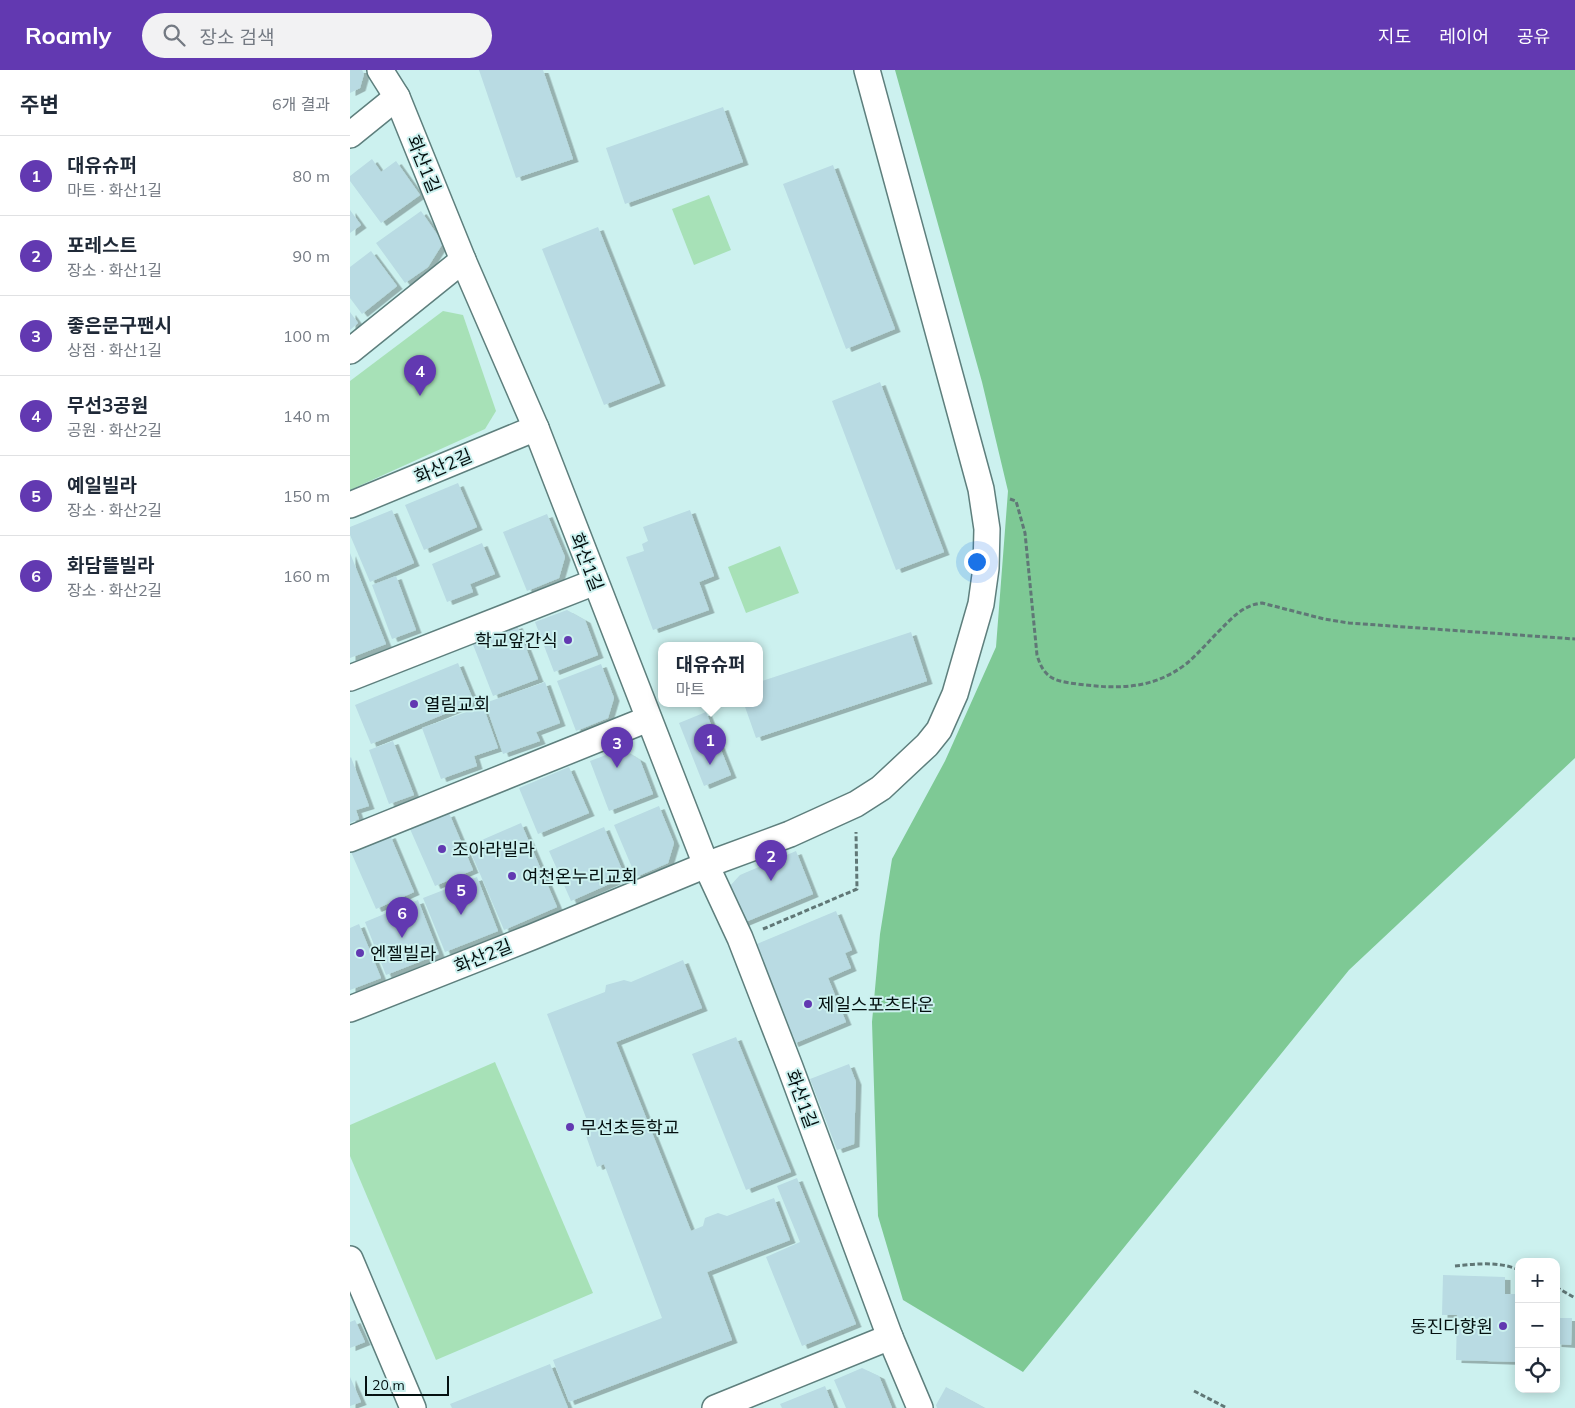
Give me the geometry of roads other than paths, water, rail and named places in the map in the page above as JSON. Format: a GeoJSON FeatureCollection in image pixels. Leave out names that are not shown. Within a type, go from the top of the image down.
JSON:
{"type":"FeatureCollection","features":[{"type":"Feature","properties":{"kind":"street","name":"화산1길"},"geometry":{"type":"LineString","coordinates":[[380,70],[397,97],[463,260],[536,428],[706,865],[740,938],[890,1337],[920,1408]]}},
{"type":"Feature","properties":{"kind":"street"},"geometry":{"type":"LineString","coordinates":[[706,865],[790,834],[856,804],[881,788],[927,745],[939,730],[952,700],[981,604],[986,568],[987,529],[981,490],[867,70]]}},
{"type":"Feature","properties":{"kind":"street"},"geometry":{"type":"LineString","coordinates":[[350,135],[397,97]]}},
{"type":"Feature","properties":{"kind":"street"},"geometry":{"type":"LineString","coordinates":[[350,351],[463,260]]}},
{"type":"Feature","properties":{"kind":"street","name":"화산2길"},"geometry":{"type":"LineString","coordinates":[[350,505],[536,428]]}},
{"type":"Feature","properties":{"kind":"street"},"geometry":{"type":"LineString","coordinates":[[350,678],[595,582]]}},
{"type":"Feature","properties":{"kind":"street"},"geometry":{"type":"LineString","coordinates":[[350,840],[648,719]]}},
{"type":"Feature","properties":{"kind":"street","name":"화산2길"},"geometry":{"type":"LineString","coordinates":[[350,1009],[706,865]]}},
{"type":"Feature","properties":{"kind":"street"},"geometry":{"type":"LineString","coordinates":[[350,1259],[413,1408]]}},
{"type":"Feature","properties":{"kind":"street"},"geometry":{"type":"LineString","coordinates":[[715,1408],[890,1337]]}},
{"type":"Feature","properties":{"kind":"place","name":"무선3공원"},"geometry":{"type":"Point","coordinates":[420,396]}},
{"type":"Feature","properties":{"kind":"place","name":"학교앞간식"},"geometry":{"type":"Point","coordinates":[568,640]}},
{"type":"Feature","properties":{"kind":"place","name":"열림교회"},"geometry":{"type":"Point","coordinates":[414,704]}},
{"type":"Feature","properties":{"kind":"place","name":"대유슈퍼"},"geometry":{"type":"Point","coordinates":[710,765]}},
{"type":"Feature","properties":{"kind":"place","name":"좋은문구팬시"},"geometry":{"type":"Point","coordinates":[617,768]}},
{"type":"Feature","properties":{"kind":"place","name":"조아라빌라"},"geometry":{"type":"Point","coordinates":[442,849]}},
{"type":"Feature","properties":{"kind":"place","name":"여천온누리교회"},"geometry":{"type":"Point","coordinates":[512,876]}},
{"type":"Feature","properties":{"kind":"place","name":"포레스트"},"geometry":{"type":"Point","coordinates":[771,881]}},
{"type":"Feature","properties":{"kind":"place","name":"예일빌라"},"geometry":{"type":"Point","coordinates":[461,915]}},
{"type":"Feature","properties":{"kind":"place","name":"화담뜰빌라"},"geometry":{"type":"Point","coordinates":[402,938]}},
{"type":"Feature","properties":{"kind":"place","name":"엔젤빌라"},"geometry":{"type":"Point","coordinates":[360,953]}},
{"type":"Feature","properties":{"kind":"place","name":"제일스포츠타운"},"geometry":{"type":"Point","coordinates":[808,1004]}},
{"type":"Feature","properties":{"kind":"place","name":"무선초등학교"},"geometry":{"type":"Point","coordinates":[570,1127]}},
{"type":"Feature","properties":{"kind":"place","name":"동진다향원"},"geometry":{"type":"Point","coordinates":[1503,1326]}}]}
